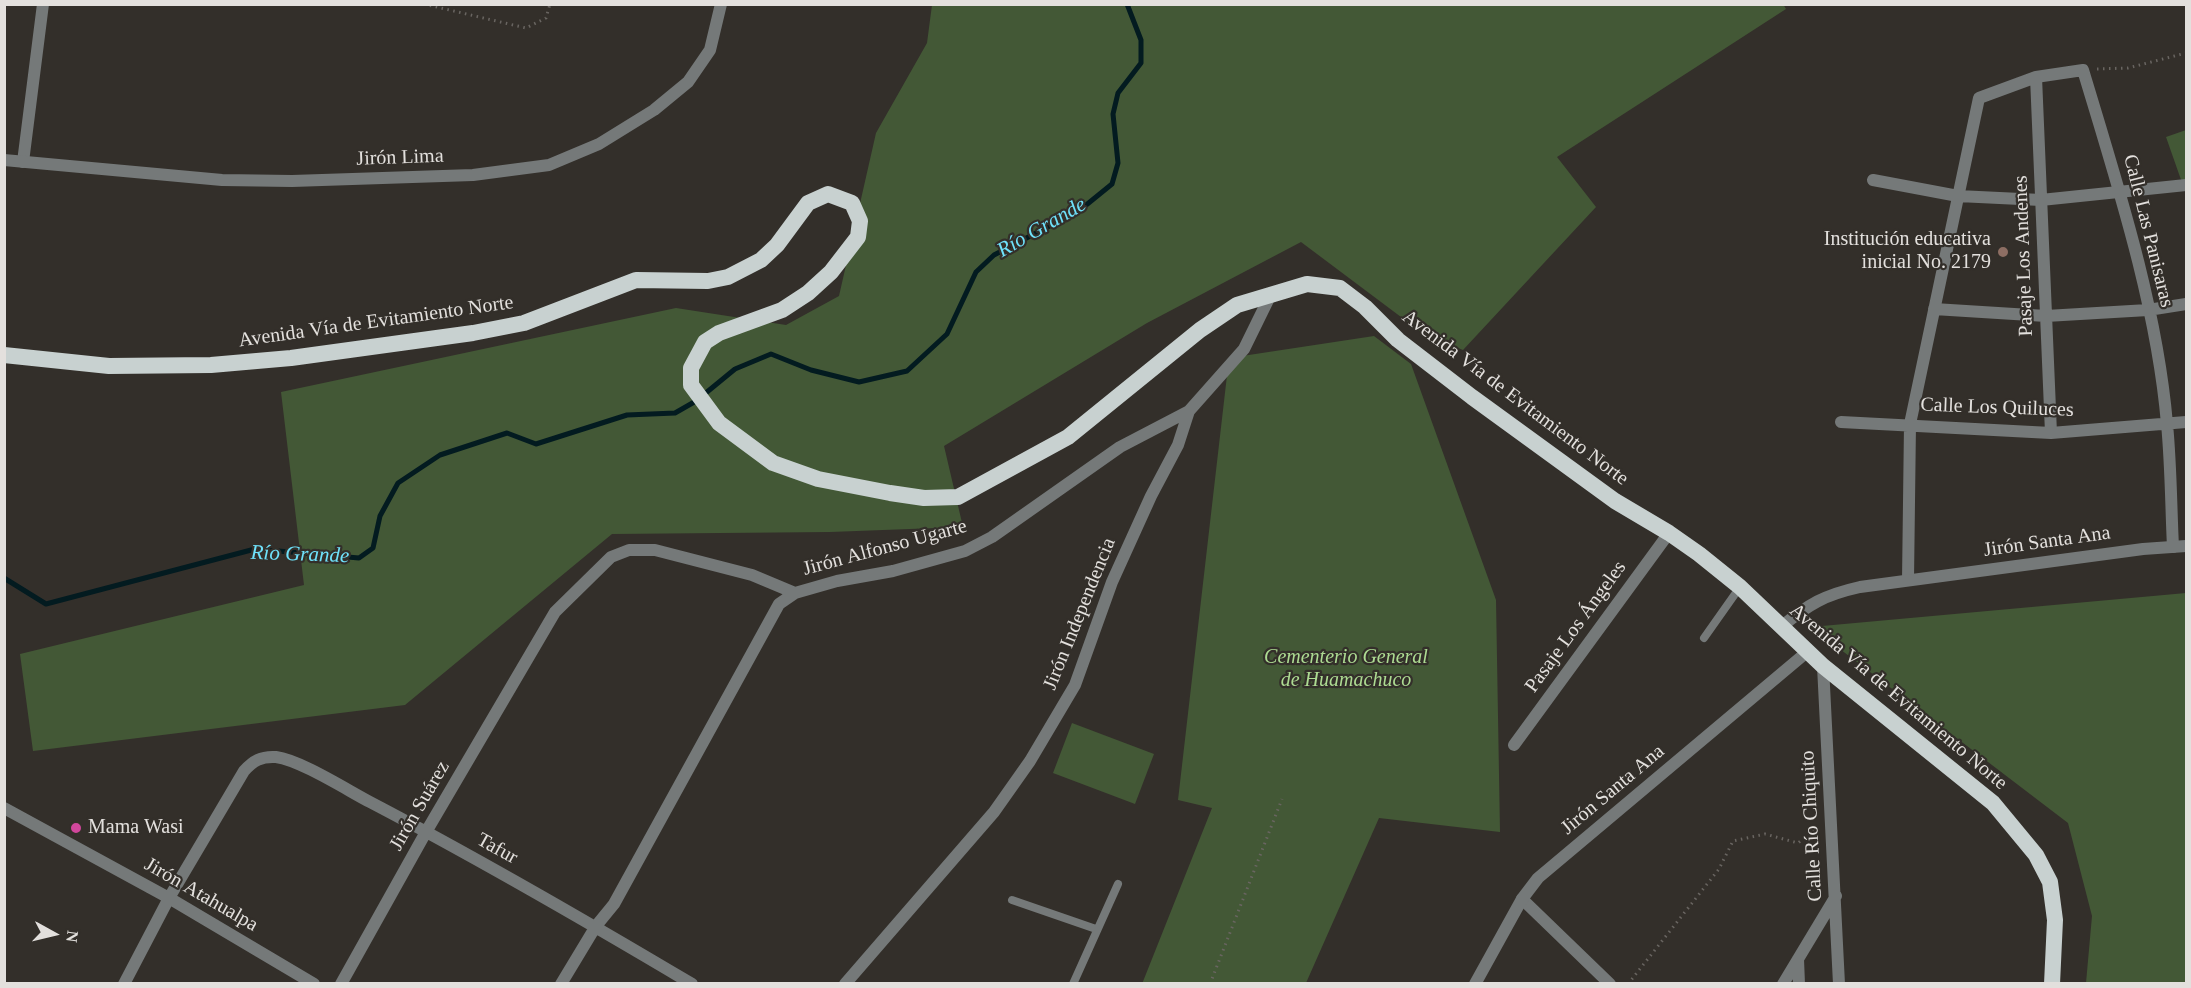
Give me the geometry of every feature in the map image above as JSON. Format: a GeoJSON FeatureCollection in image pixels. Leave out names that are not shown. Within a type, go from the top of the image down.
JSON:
{"type":"FeatureCollection","features":[{"type":"Feature","properties":{"kind":"highway","name":"Avenida Vía de Evitamiento Norte"},"geometry":{"type":"LineString","coordinates":[[4,355],[109,366],[211,365],[291,358],[473,333],[524,323],[636,280],[708,281],[728,277],[761,260],[777,245],[808,203],[828,194],[852,203],[860,221],[858,237],[831,272],[808,293],[782,310],[719,333],[705,342],[691,368],[691,384],[719,423],[773,463],[818,479],[924,498],[958,497],[1068,437],[1200,330],[1237,305],[1308,284],[1340,288],[1365,307],[1398,340],[1472,397],[1615,501],[1669,533],[1740,587],[1823,666],[1993,803],[2036,855],[2050,882],[2055,920],[2052,984]]}},
{"type":"Feature","properties":{"kind":"street"},"geometry":{"type":"LineString","coordinates":[[23,162],[43,4]]}},
{"type":"Feature","properties":{"kind":"street","name":"Jirón Lima"},"geometry":{"type":"LineString","coordinates":[[4,160],[222,180],[268,181],[430,177],[549,165],[599,144],[654,110],[688,82],[710,50],[721,4]]}},
{"type":"Feature","properties":{"kind":"street"},"geometry":{"type":"LineString","coordinates":[[1908,580],[1910,424],[1979,98],[2036,77],[2083,70]]}},
{"type":"Feature","properties":{"kind":"street","name":"Calle Las Panisaras"},"geometry":{"type":"LineString","coordinates":[[2083,70],[2120,194],[2148,310],[2167,424],[2173,547]]}},
{"type":"Feature","properties":{"kind":"street","name":"Pasaje Los Andenes"},"geometry":{"type":"LineString","coordinates":[[2036,77],[2051,433]]}},
{"type":"Feature","properties":{"kind":"street"},"geometry":{"type":"LineString","coordinates":[[1873,180],[1958,196],[2042,200],[2120,194],[2187,185]]}},
{"type":"Feature","properties":{"kind":"street","name":"Jirón Independencia"},"geometry":{"type":"LineString","coordinates":[[845,984],[994,812],[1054,722],[1075,685],[1112,582],[1151,496],[1178,445],[1189,411],[1244,349],[1271,294]]}},
{"type":"Feature","properties":{"kind":"street"},"geometry":{"type":"LineString","coordinates":[[1934,309],[2046,316],[2148,310],[2187,304]]}},
{"type":"Feature","properties":{"kind":"street","name":"Jirón Alfonso Ugarte"},"geometry":{"type":"LineString","coordinates":[[561,984],[596,926],[620,893],[780,604],[795,593],[837,580],[893,571],[965,551],[992,537],[1120,447],[1189,411]]}},
{"type":"Feature","properties":{"kind":"street","name":"Calle Los Quiluces"},"geometry":{"type":"LineString","coordinates":[[1841,422],[2051,433],[2187,422]]}},
{"type":"Feature","properties":{"kind":"street","name":"Pasaje Los Ángeles"},"geometry":{"type":"LineString","coordinates":[[1514,745],[1669,533]]}},
{"type":"Feature","properties":{"kind":"street","name":"Jirón Santa Ana"},"geometry":{"type":"LineString","coordinates":[[1781,627],[1804,608],[1827,595],[1860,586],[2187,546]]}},
{"type":"Feature","properties":{"kind":"street","name":"Jirón Suárez"},"geometry":{"type":"LineString","coordinates":[[341,984],[426,832],[555,612],[611,557],[629,550],[655,550],[752,575],[795,593]]}},
{"type":"Feature","properties":{"kind":"street","name":"Jirón Santa Ana"},"geometry":{"type":"LineString","coordinates":[[1475,984],[1522,898],[1538,878],[1807,652]]}},
{"type":"Feature","properties":{"kind":"street","name":"Calle Río Chiquito"},"geometry":{"type":"LineString","coordinates":[[1823,666],[1839,984]]}},
{"type":"Feature","properties":{"kind":"street","name":"Tafur"},"geometry":{"type":"LineString","coordinates":[[170,898],[244,771],[253,762],[266,757],[278,758],[307,770],[426,832],[596,926],[692,984]]}},
{"type":"Feature","properties":{"kind":"street","name":"Jirón Atahualpa"},"geometry":{"type":"LineString","coordinates":[[5,811],[170,898],[314,984]]}},
{"type":"Feature","properties":{"kind":"street"},"geometry":{"type":"LineString","coordinates":[[1783,984],[1836,896]]}},
{"type":"Feature","properties":{"kind":"street"},"geometry":{"type":"LineString","coordinates":[[124,984],[170,898]]}},
{"type":"Feature","properties":{"kind":"street"},"geometry":{"type":"LineString","coordinates":[[1522,898],[1610,984]]}},
{"type":"Feature","properties":{"kind":"street"},"geometry":{"type":"LineString","coordinates":[[1798,959],[1799,984]]}},
{"type":"Feature","properties":{"kind":"lane"},"geometry":{"type":"LineString","coordinates":[[1704,638],[1740,587]]}},
{"type":"Feature","properties":{"kind":"lane"},"geometry":{"type":"LineString","coordinates":[[1073,984],[1118,884]]}},
{"type":"Feature","properties":{"kind":"lane"},"geometry":{"type":"LineString","coordinates":[[1011,900],[1096,929]]}},
{"type":"Feature","properties":{"kind":"path"},"geometry":{"type":"LineString","coordinates":[[424,4],[526,28],[546,18],[550,4]]}},
{"type":"Feature","properties":{"kind":"path"},"geometry":{"type":"LineString","coordinates":[[2083,70],[2128,68],[2187,53]]}},
{"type":"Feature","properties":{"kind":"path"},"geometry":{"type":"LineString","coordinates":[[1210,984],[1282,799]]}},
{"type":"Feature","properties":{"kind":"path"},"geometry":{"type":"LineString","coordinates":[[1628,984],[1719,869],[1733,842],[1765,834],[1798,843],[1831,814]]}},
{"type":"Feature","properties":{"kind":"green space"},"geometry":{"type":"Polygon","coordinates":[[[1783,4],[1786,9],[1557,157],[1596,207],[1463,350],[1425,335],[1301,242],[1147,323],[944,446],[963,527],[830,532],[612,534],[405,705],[33,751],[20,654],[304,585],[281,392],[676,308],[786,325],[839,296],[876,133],[927,43],[932,5],[1783,4]]]}},
{"type":"Feature","properties":{"kind":"green space"},"geometry":{"type":"Polygon","coordinates":[[[2186,130],[2186,194],[2166,137],[2186,130]]]}},
{"type":"Feature","properties":{"kind":"green space","name":"Cementerio General de Huamachuco"},"geometry":{"type":"Polygon","coordinates":[[[1374,336],[1411,364],[1496,600],[1500,832],[1379,818],[1306,983],[1142,984],[1212,808],[1178,800],[1229,358],[1374,336]]]}},
{"type":"Feature","properties":{"kind":"green space"},"geometry":{"type":"Polygon","coordinates":[[[2186,593],[2186,983],[2086,983],[2092,916],[2068,823],[1811,627],[2186,593]]]}},
{"type":"Feature","properties":{"kind":"green space"},"geometry":{"type":"Polygon","coordinates":[[[1072,723],[1154,754],[1135,804],[1053,773],[1072,723]]]}},
{"type":"Feature","properties":{"kind":"waterway","name":"Río Grande"},"geometry":{"type":"LineString","coordinates":[[4,578],[46,604],[255,549],[359,558],[373,548],[380,516],[398,483],[440,455],[507,433],[536,444],[627,415],[675,413],[696,401],[735,369],[771,354],[811,370],[859,382],[907,371],[947,334],[976,272],[994,255],[1080,210],[1112,184],[1118,163],[1113,114],[1118,93],[1141,63],[1141,40],[1127,4]]}},
{"type":"Feature","properties":{"kind":"place","name":"Institución educativa inicial No. 2179"},"geometry":{"type":"Point","coordinates":[2003,252]}},
{"type":"Feature","properties":{"kind":"place","name":"Mama Wasi"},"geometry":{"type":"Point","coordinates":[76,828]}}]}
